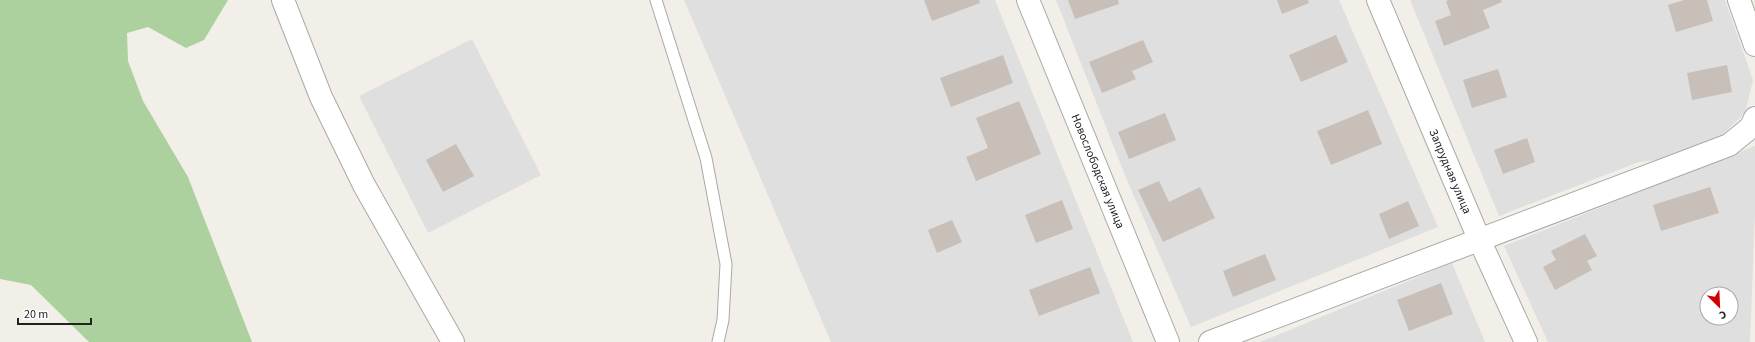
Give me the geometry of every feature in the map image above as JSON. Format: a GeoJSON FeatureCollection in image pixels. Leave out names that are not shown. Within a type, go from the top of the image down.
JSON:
{"type":"FeatureCollection","features":[{"type":"Feature","properties":{"kind":"street"},"geometry":{"type":"LineString","coordinates":[[283,0],[321,97],[364,185],[454,342]]}},
{"type":"Feature","properties":{"kind":"street","name":"Новослободская улица"},"geometry":{"type":"LineString","coordinates":[[1028,0],[1168,342]]}},
{"type":"Feature","properties":{"kind":"street","name":"Запрудная улица"},"geometry":{"type":"LineString","coordinates":[[1378,0],[1479,239],[1526,342]]}},
{"type":"Feature","properties":{"kind":"street"},"geometry":{"type":"LineString","coordinates":[[1739,0],[1755,44]]}},
{"type":"Feature","properties":{"kind":"street"},"geometry":{"type":"LineString","coordinates":[[1210,342],[1729,145],[1751,127],[1755,118]]}},
{"type":"Feature","properties":{"kind":"lane"},"geometry":{"type":"LineString","coordinates":[[656,0],[706,158],[726,264],[723,320],[718,342]]}},
{"type":"Feature","properties":{"kind":"shaded area"},"geometry":{"type":"Polygon","coordinates":[[[684,0],[995,0],[1133,342],[831,342],[684,0]]]}},
{"type":"Feature","properties":{"kind":"shaded area"},"geometry":{"type":"Polygon","coordinates":[[[1056,0],[1339,0],[1438,227],[1191,327],[1126,178],[1056,0]]]}},
{"type":"Feature","properties":{"kind":"shaded area"},"geometry":{"type":"Polygon","coordinates":[[[1410,0],[1725,0],[1753,80],[1745,113],[1720,137],[1665,159],[1639,162],[1499,216],[1410,0]]]}},
{"type":"Feature","properties":{"kind":"shaded area"},"geometry":{"type":"Polygon","coordinates":[[[472,39],[541,175],[428,233],[359,96],[472,39]]]}},
{"type":"Feature","properties":{"kind":"shaded area"},"geometry":{"type":"Polygon","coordinates":[[[1755,146],[1755,213],[1750,342],[1548,342],[1504,246],[1755,146]]]}},
{"type":"Feature","properties":{"kind":"shaded area"},"geometry":{"type":"Polygon","coordinates":[[[1452,263],[1485,342],[1260,342],[1452,263]]]}},
{"type":"Feature","properties":{"kind":"green space"},"geometry":{"type":"Polygon","coordinates":[[[0,0],[228,0],[204,40],[186,48],[148,27],[127,33],[128,61],[143,101],[188,177],[252,342],[89,342],[31,285],[0,279],[0,0]]]}},
{"type":"Feature","properties":{"kind":"building"},"geometry":{"type":"Polygon","coordinates":[[[924,0],[979,0],[980,3],[932,21],[924,0]]]}},
{"type":"Feature","properties":{"kind":"building"},"geometry":{"type":"Polygon","coordinates":[[[1068,0],[1118,0],[1119,4],[1075,19],[1068,0]]]}},
{"type":"Feature","properties":{"kind":"building"},"geometry":{"type":"Polygon","coordinates":[[[1277,0],[1308,0],[1309,3],[1282,14],[1277,0]]]}},
{"type":"Feature","properties":{"kind":"building"},"geometry":{"type":"Polygon","coordinates":[[[1501,0],[1502,2],[1483,10],[1490,28],[1444,46],[1435,21],[1451,15],[1446,1],[1501,0]]]}},
{"type":"Feature","properties":{"kind":"building"},"geometry":{"type":"Polygon","coordinates":[[[1684,0],[1707,0],[1713,21],[1676,32],[1668,5],[1684,0]]]}},
{"type":"Feature","properties":{"kind":"building"},"geometry":{"type":"Polygon","coordinates":[[[1336,35],[1348,62],[1301,82],[1289,55],[1336,35]]]}},
{"type":"Feature","properties":{"kind":"building"},"geometry":{"type":"Polygon","coordinates":[[[1143,40],[1153,62],[1132,71],[1136,79],[1102,93],[1089,62],[1143,40]]]}},
{"type":"Feature","properties":{"kind":"building"},"geometry":{"type":"Polygon","coordinates":[[[1003,55],[1013,83],[951,107],[940,78],[1003,55]]]}},
{"type":"Feature","properties":{"kind":"building"},"geometry":{"type":"Polygon","coordinates":[[[1727,65],[1732,92],[1692,100],[1687,73],[1727,65]]]}},
{"type":"Feature","properties":{"kind":"building"},"geometry":{"type":"Polygon","coordinates":[[[1498,69],[1507,97],[1472,108],[1463,80],[1498,69]]]}},
{"type":"Feature","properties":{"kind":"building"},"geometry":{"type":"Polygon","coordinates":[[[1019,101],[1041,154],[976,181],[966,157],[988,148],[976,118],[1019,101]]]}},
{"type":"Feature","properties":{"kind":"building"},"geometry":{"type":"Polygon","coordinates":[[[1368,110],[1382,144],[1331,165],[1317,131],[1368,110]]]}},
{"type":"Feature","properties":{"kind":"building"},"geometry":{"type":"Polygon","coordinates":[[[1165,113],[1176,140],[1129,159],[1118,132],[1165,113]]]}},
{"type":"Feature","properties":{"kind":"building"},"geometry":{"type":"Polygon","coordinates":[[[1527,138],[1535,162],[1503,174],[1494,150],[1527,138]]]}},
{"type":"Feature","properties":{"kind":"building"},"geometry":{"type":"Polygon","coordinates":[[[456,144],[474,176],[443,192],[426,160],[456,144]]]}},
{"type":"Feature","properties":{"kind":"building"},"geometry":{"type":"Polygon","coordinates":[[[1159,181],[1169,202],[1200,187],[1215,218],[1163,242],[1138,190],[1159,181]]]}},
{"type":"Feature","properties":{"kind":"building"},"geometry":{"type":"Polygon","coordinates":[[[1710,187],[1719,213],[1661,231],[1653,205],[1710,187]]]}},
{"type":"Feature","properties":{"kind":"building"},"geometry":{"type":"Polygon","coordinates":[[[1062,200],[1073,229],[1036,243],[1025,215],[1062,200]]]}},
{"type":"Feature","properties":{"kind":"building"},"geometry":{"type":"Polygon","coordinates":[[[1408,201],[1419,226],[1389,239],[1379,214],[1408,201]]]}},
{"type":"Feature","properties":{"kind":"building"},"geometry":{"type":"Polygon","coordinates":[[[952,220],[962,242],[937,253],[928,230],[952,220]]]}},
{"type":"Feature","properties":{"kind":"building"},"geometry":{"type":"Polygon","coordinates":[[[1585,234],[1597,256],[1587,261],[1592,270],[1555,290],[1543,267],[1556,260],[1551,251],[1585,234]]]}},
{"type":"Feature","properties":{"kind":"building"},"geometry":{"type":"Polygon","coordinates":[[[1265,254],[1276,280],[1233,297],[1223,271],[1265,254]]]}},
{"type":"Feature","properties":{"kind":"building"},"geometry":{"type":"Polygon","coordinates":[[[1090,267],[1100,293],[1039,316],[1029,290],[1090,267]]]}},
{"type":"Feature","properties":{"kind":"building"},"geometry":{"type":"Polygon","coordinates":[[[1441,283],[1453,314],[1409,331],[1397,300],[1441,283]]]}}]}
